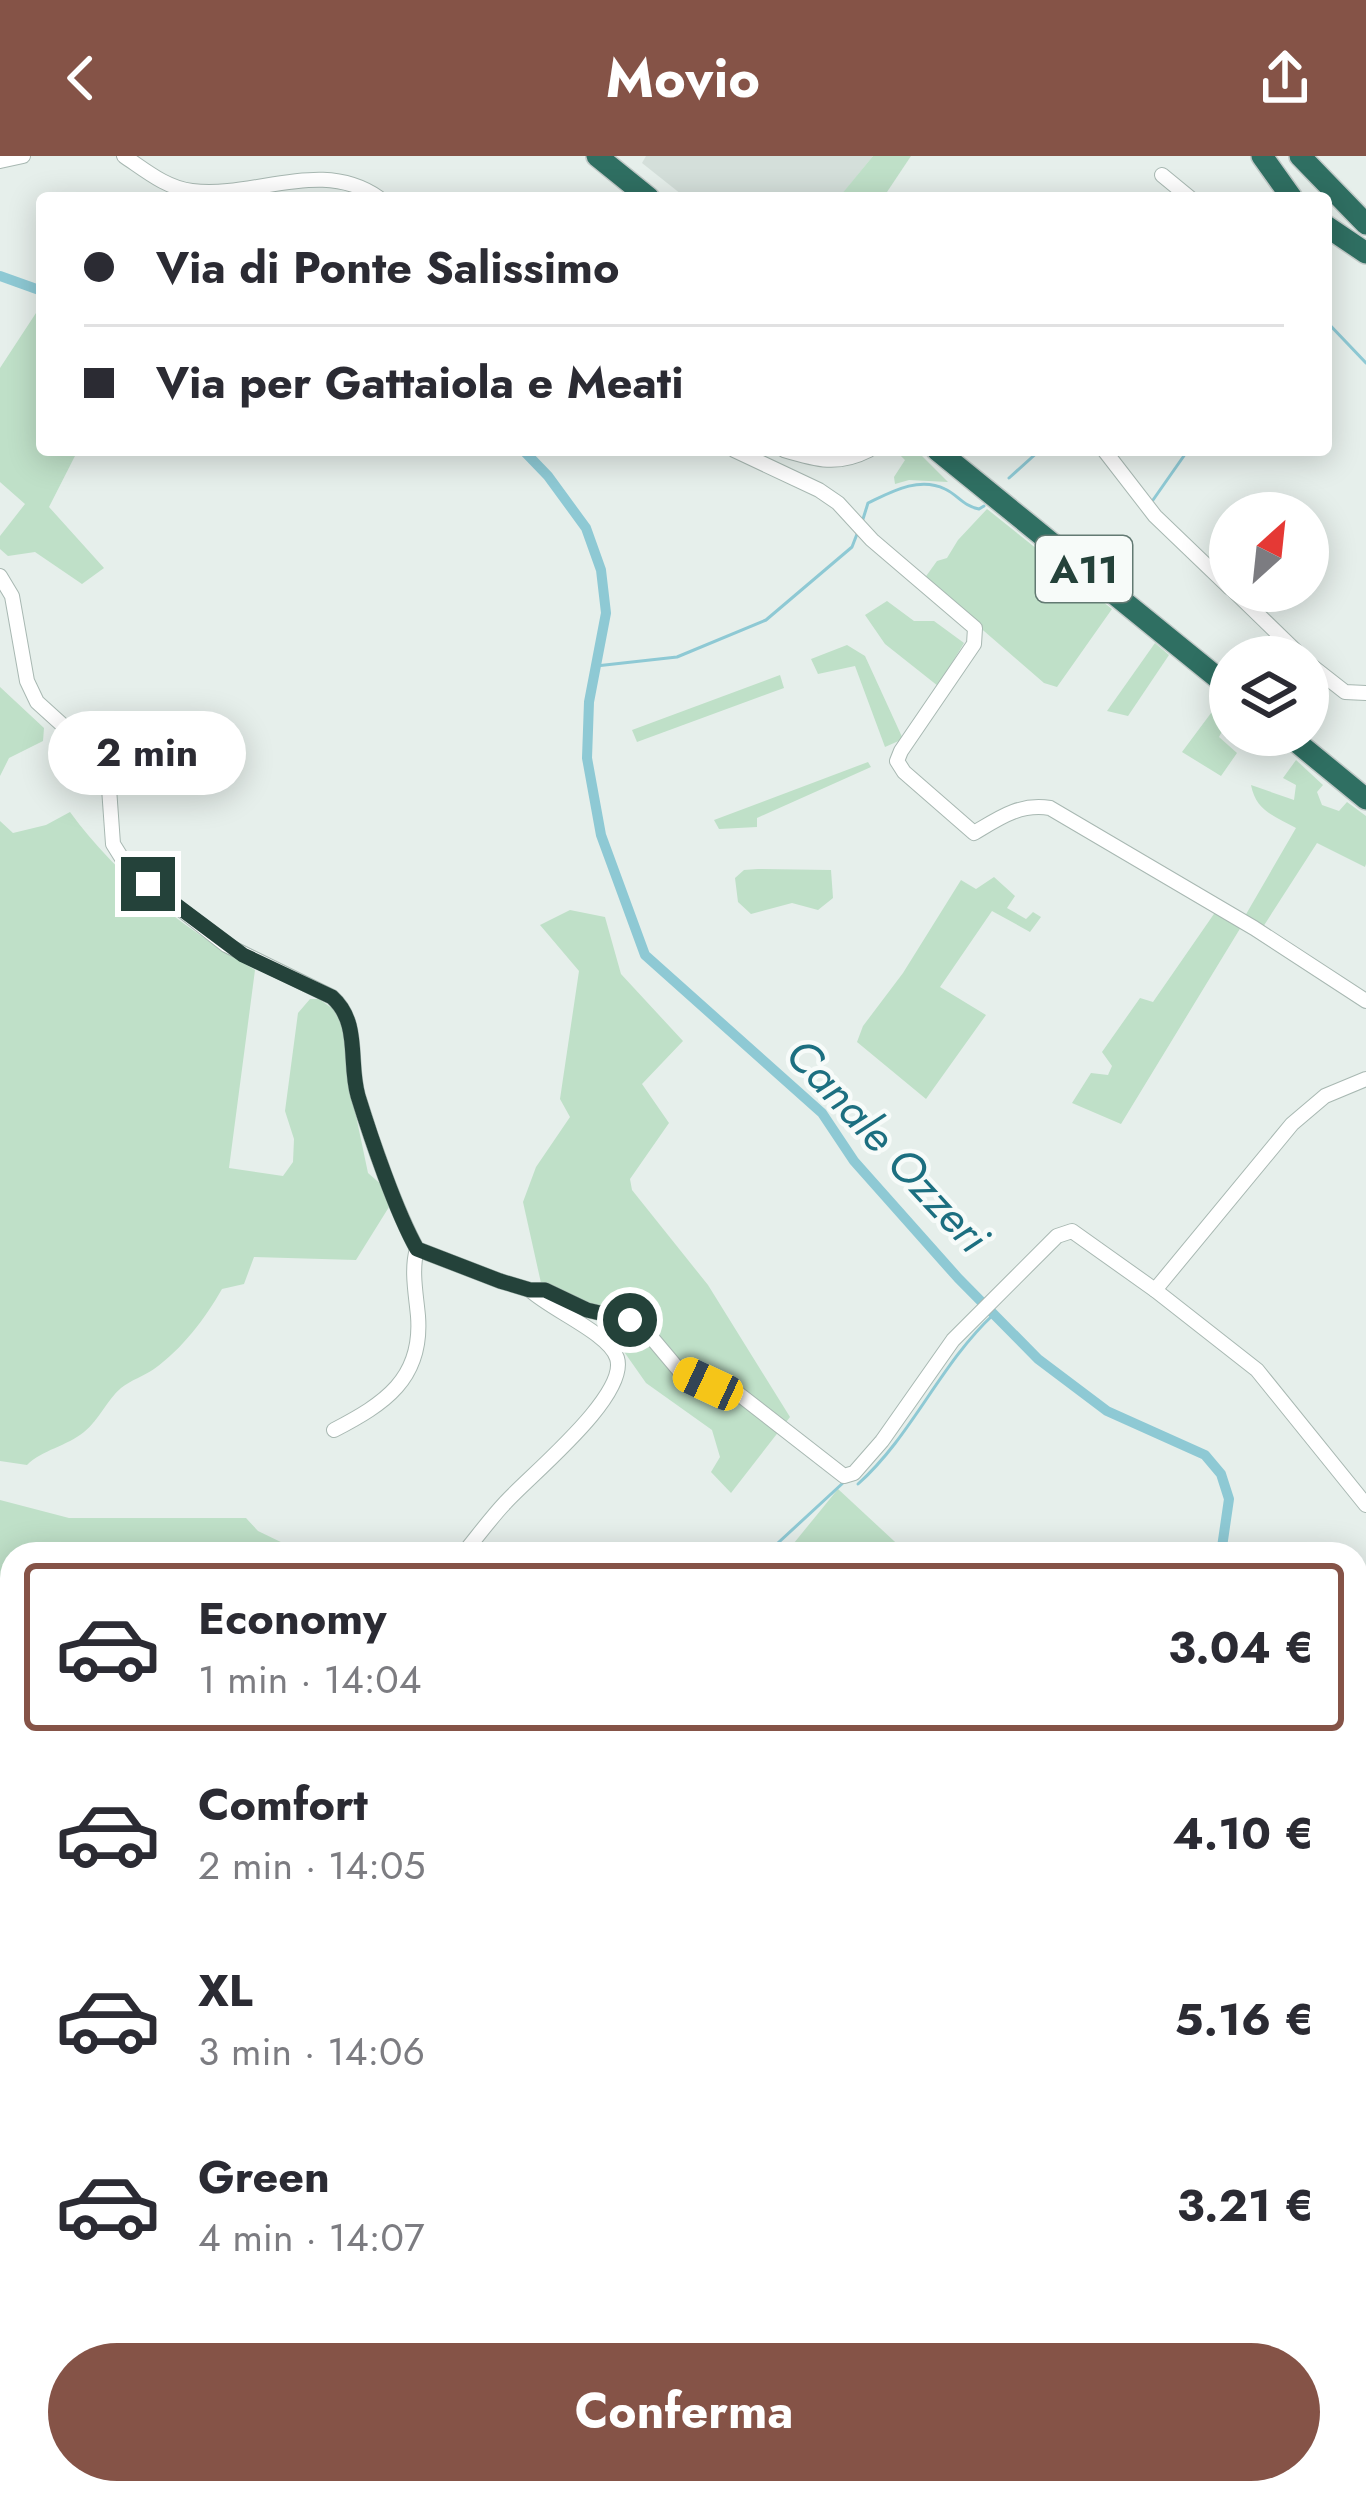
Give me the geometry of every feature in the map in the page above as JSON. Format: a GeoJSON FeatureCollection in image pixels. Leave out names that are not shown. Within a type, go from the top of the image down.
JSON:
{"type":"FeatureCollection","features":[{"type":"Feature","properties":{"kind":"highway"},"geometry":{"type":"LineString","coordinates":[[576,156],[621,192]]}},
{"type":"Feature","properties":{"kind":"highway"},"geometry":{"type":"LineString","coordinates":[[597,156],[642,192]]}},
{"type":"Feature","properties":{"kind":"highway"},"geometry":{"type":"LineString","coordinates":[[1262,156],[1288,192]]}},
{"type":"Feature","properties":{"kind":"highway"},"geometry":{"type":"LineString","coordinates":[[1283,156],[1318,192]]}},
{"type":"Feature","properties":{"kind":"highway"},"geometry":{"type":"LineString","coordinates":[[1308,162],[1366,224]]}},
{"type":"Feature","properties":{"kind":"highway"},"geometry":{"type":"LineString","coordinates":[[1332,206],[1366,242]]}},
{"type":"Feature","properties":{"kind":"highway"},"geometry":{"type":"LineString","coordinates":[[1332,230],[1366,253]]}},
{"type":"Feature","properties":{"kind":"highway","name":"A11"},"geometry":{"type":"LineString","coordinates":[[945,456],[1209,671]]}},
{"type":"Feature","properties":{"kind":"highway","name":"A11"},"geometry":{"type":"LineString","coordinates":[[965,456],[1209,654]]}},
{"type":"Feature","properties":{"kind":"highway"},"geometry":{"type":"LineString","coordinates":[[1329,753],[1365,785]]}},
{"type":"Feature","properties":{"kind":"highway"},"geometry":{"type":"LineString","coordinates":[[1320,756],[1365,785]]}},
{"type":"Feature","properties":{"kind":"street"},"geometry":{"type":"LineString","coordinates":[[0,161],[23,156]]}},
{"type":"Feature","properties":{"kind":"street"},"geometry":{"type":"LineString","coordinates":[[124,156],[187,191],[213,192],[305,178],[356,185],[369,192]]}},
{"type":"Feature","properties":{"kind":"street"},"geometry":{"type":"LineString","coordinates":[[1162,176],[1182,192]]}},
{"type":"Feature","properties":{"kind":"street"},"geometry":{"type":"LineString","coordinates":[[747,456],[838,503],[872,540],[975,628],[974,644],[901,751],[897,760],[904,772],[974,832],[1012,811],[1033,805],[1050,808],[1270,938],[1366,1001]]}},
{"type":"Feature","properties":{"kind":"street"},"geometry":{"type":"LineString","coordinates":[[808,456],[832,462],[856,456]]}},
{"type":"Feature","properties":{"kind":"street"},"geometry":{"type":"LineString","coordinates":[[1109,456],[1155,516],[1209,567]]}},
{"type":"Feature","properties":{"kind":"street"},"geometry":{"type":"LineString","coordinates":[[0,576],[12,596],[27,681],[37,702],[101,760],[108,774],[113,844],[128,868],[226,944],[342,1006],[352,1037],[357,1092],[417,1249],[419,1342],[411,1370],[373,1411],[334,1430]]}},
{"type":"Feature","properties":{"kind":"street"},"geometry":{"type":"LineString","coordinates":[[1256,612],[1280,636]]}},
{"type":"Feature","properties":{"kind":"street"},"geometry":{"type":"LineString","coordinates":[[1329,679],[1345,692],[1366,693]]}},
{"type":"Feature","properties":{"kind":"street"},"geometry":{"type":"LineString","coordinates":[[1155,1290],[1292,1124],[1325,1096],[1366,1079]]}},
{"type":"Feature","properties":{"kind":"street"},"geometry":{"type":"LineString","coordinates":[[417,1249],[530,1290],[545,1290],[587,1310],[630,1320],[646,1331],[678,1369],[740,1395],[848,1477],[883,1441],[953,1340],[1057,1236],[1072,1231],[1256,1370],[1366,1505]]}},
{"type":"Feature","properties":{"kind":"street"},"geometry":{"type":"LineString","coordinates":[[473,1542],[586,1423],[618,1375],[617,1358],[607,1342],[530,1290]]}},
{"type":"Feature","properties":{"kind":"shaded area"},"geometry":{"type":"Polygon","coordinates":[[[646,156],[873,156],[844,192],[678,192],[642,163],[646,156]]]}},
{"type":"Feature","properties":{"kind":"green space"},"geometry":{"type":"Polygon","coordinates":[[[873,156],[911,156],[887,192],[843,192],[873,156]]]}},
{"type":"Feature","properties":{"kind":"green space"},"geometry":{"type":"Polygon","coordinates":[[[36,313],[36,456],[75,456],[49,507],[104,568],[82,584],[35,552],[8,556],[0,549],[0,536],[25,504],[0,482],[0,368],[36,313]]]}},
{"type":"Feature","properties":{"kind":"green space"},"geometry":{"type":"Polygon","coordinates":[[[901,456],[922,456],[948,482],[895,484],[894,477],[905,460],[901,456]]]}},
{"type":"Feature","properties":{"kind":"green space"},"geometry":{"type":"Polygon","coordinates":[[[987,509],[1112,609],[1057,687],[1044,683],[924,579],[987,509]]]}},
{"type":"Feature","properties":{"kind":"green space"},"geometry":{"type":"Polygon","coordinates":[[[887,601],[914,621],[934,621],[964,643],[938,686],[885,644],[865,615],[887,601]]]}},
{"type":"Feature","properties":{"kind":"green space"},"geometry":{"type":"Polygon","coordinates":[[[1155,643],[1169,655],[1128,716],[1107,711],[1155,643]]]}},
{"type":"Feature","properties":{"kind":"green space"},"geometry":{"type":"Polygon","coordinates":[[[847,645],[865,656],[903,739],[885,747],[855,666],[818,674],[811,659],[847,645]]]}},
{"type":"Feature","properties":{"kind":"green space"},"geometry":{"type":"Polygon","coordinates":[[[780,675],[784,688],[637,742],[632,730],[780,675]]]}},
{"type":"Feature","properties":{"kind":"green space"},"geometry":{"type":"Polygon","coordinates":[[[0,687],[44,728],[43,741],[9,758],[0,776],[0,687]]]}},
{"type":"Feature","properties":{"kind":"green space"},"geometry":{"type":"Polygon","coordinates":[[[1209,716],[1209,756],[1235,756],[1221,776],[1182,752],[1209,716]]]}},
{"type":"Feature","properties":{"kind":"green space"},"geometry":{"type":"Polygon","coordinates":[[[1296,760],[1323,785],[1317,792],[1322,805],[1339,811],[1347,802],[1366,816],[1366,864],[1317,843],[1263,927],[1245,916],[1296,828],[1262,807],[1251,785],[1294,800],[1296,785],[1283,778],[1296,760]]]}},
{"type":"Feature","properties":{"kind":"green space"},"geometry":{"type":"Polygon","coordinates":[[[868,762],[871,767],[757,818],[757,827],[719,829],[714,820],[868,762]]]}},
{"type":"Feature","properties":{"kind":"green space"},"geometry":{"type":"Polygon","coordinates":[[[70,812],[109,859],[154,900],[255,970],[229,1168],[283,1176],[293,1162],[294,1139],[285,1111],[298,1013],[310,999],[319,999],[333,1009],[346,1032],[347,1073],[368,1173],[383,1186],[389,1207],[356,1260],[254,1257],[244,1284],[222,1289],[174,1352],[121,1388],[84,1432],[27,1465],[0,1461],[0,821],[13,833],[46,825],[70,812]]]}},
{"type":"Feature","properties":{"kind":"green space"},"geometry":{"type":"Polygon","coordinates":[[[744,870],[831,870],[833,898],[818,910],[792,903],[751,914],[738,902],[735,878],[744,870]]]}},
{"type":"Feature","properties":{"kind":"green space"},"geometry":{"type":"Polygon","coordinates":[[[994,877],[1015,896],[1007,908],[1026,919],[1033,912],[1041,917],[1030,932],[992,911],[940,987],[986,1015],[926,1099],[857,1042],[961,880],[976,889],[994,877]]]}},
{"type":"Feature","properties":{"kind":"green space"},"geometry":{"type":"Polygon","coordinates":[[[570,910],[605,917],[621,974],[683,1041],[642,1084],[669,1123],[630,1179],[632,1190],[708,1285],[790,1417],[731,1493],[711,1472],[720,1457],[712,1430],[646,1383],[594,1309],[541,1283],[523,1202],[536,1167],[570,1117],[560,1099],[579,971],[540,925],[570,910]]]}},
{"type":"Feature","properties":{"kind":"green space"},"geometry":{"type":"Polygon","coordinates":[[[1216,911],[1241,927],[1121,1124],[1072,1103],[1091,1073],[1108,1075],[1112,1066],[1102,1052],[1140,998],[1153,1002],[1216,911]]]}},
{"type":"Feature","properties":{"kind":"green space"},"geometry":{"type":"Polygon","coordinates":[[[838,1489],[895,1542],[795,1542],[838,1489]]]}},
{"type":"Feature","properties":{"kind":"green space"},"geometry":{"type":"Polygon","coordinates":[[[0,1500],[69,1518],[246,1518],[258,1531],[281,1542],[0,1542],[0,1500]]]}},
{"type":"Feature","properties":{"kind":"waterway","name":"Canale Ozzeri"},"geometry":{"type":"LineString","coordinates":[[0,276],[36,289]]}},
{"type":"Feature","properties":{"kind":"waterway"},"geometry":{"type":"LineString","coordinates":[[1332,327],[1366,363]]}},
{"type":"Feature","properties":{"kind":"waterway","name":"Canale Ozzeri"},"geometry":{"type":"LineString","coordinates":[[529,456],[586,528],[601,570],[606,613],[589,702],[587,758],[601,835],[645,955],[822,1113],[854,1161],[1038,1359],[1107,1411],[1205,1455],[1221,1474],[1229,1499],[1223,1542]]}},
{"type":"Feature","properties":{"kind":"waterway"},"geometry":{"type":"LineString","coordinates":[[1009,478],[1033,456]]}},
{"type":"Feature","properties":{"kind":"waterway"},"geometry":{"type":"LineString","coordinates":[[1153,500],[1184,456]]}},
{"type":"Feature","properties":{"kind":"waterway"},"geometry":{"type":"LineString","coordinates":[[863,519],[868,503],[915,485],[935,485],[973,508],[984,506]]}},
{"type":"Feature","properties":{"kind":"waterway"},"geometry":{"type":"LineString","coordinates":[[596,666],[677,657],[766,620],[852,547],[857,534]]}},
{"type":"Feature","properties":{"kind":"waterway"},"geometry":{"type":"LineString","coordinates":[[858,1484],[994,1314]]}},
{"type":"Feature","properties":{"kind":"waterway"},"geometry":{"type":"LineString","coordinates":[[779,1542],[844,1482]]}},
{"type":"Feature","properties":{"kind":"route"},"geometry":{"type":"LineString","coordinates":[[148,884],[243,955],[342,1006],[352,1037],[357,1092],[417,1249],[500,1281],[545,1290],[587,1310],[630,1320]]}}]}
